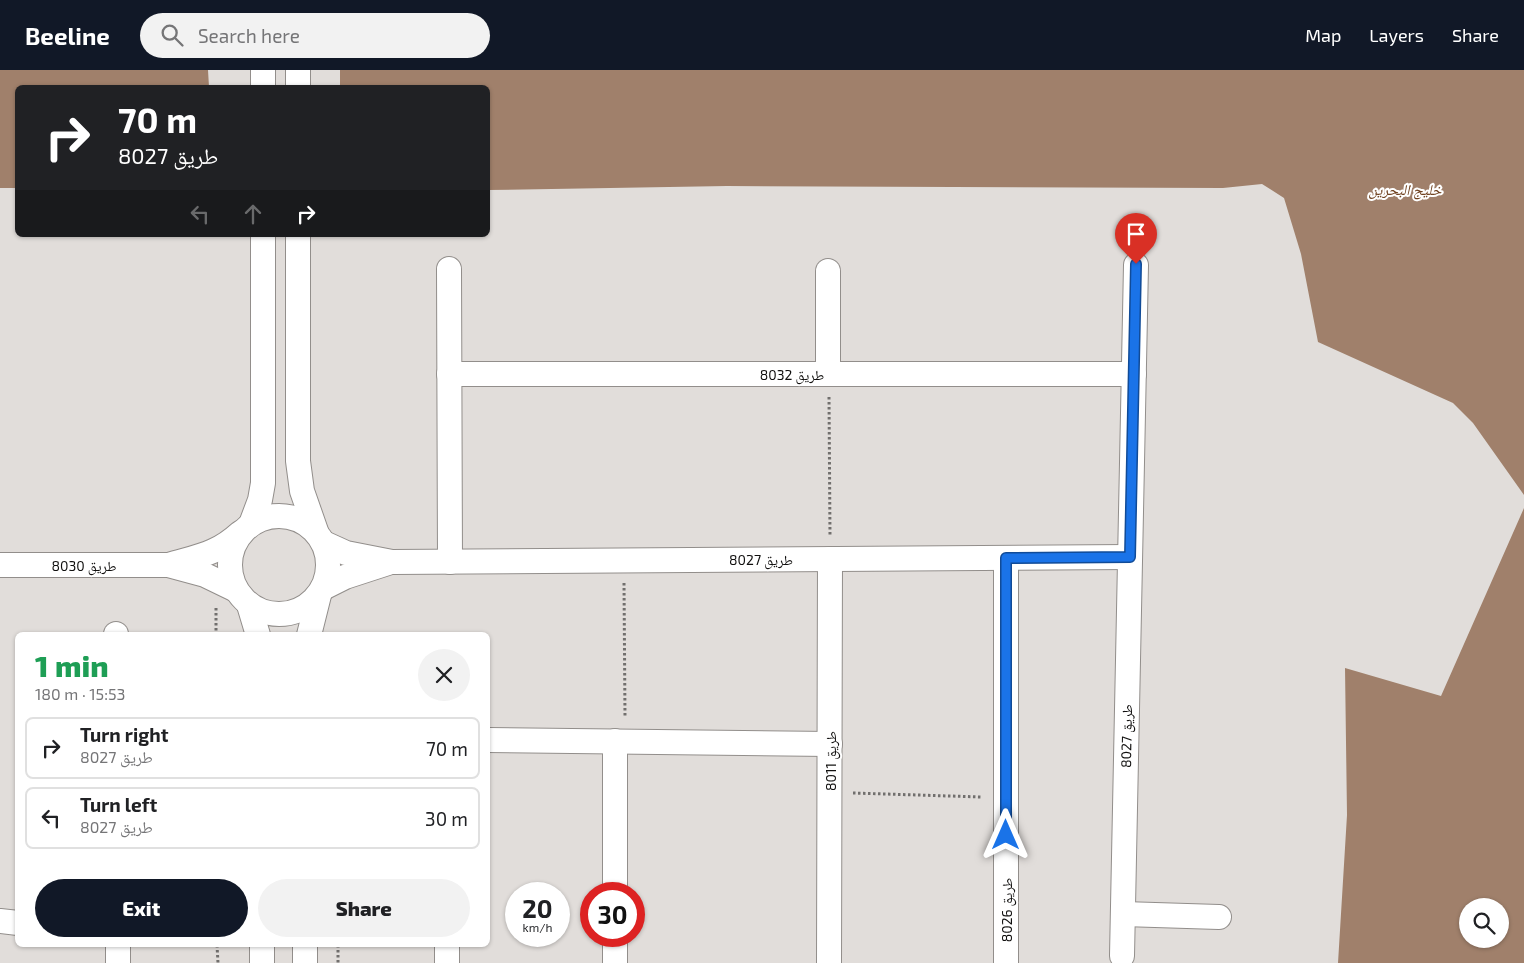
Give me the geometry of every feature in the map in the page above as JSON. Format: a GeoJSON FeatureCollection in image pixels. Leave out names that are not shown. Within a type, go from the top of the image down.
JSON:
{"type":"FeatureCollection","features":[{"type":"Feature","properties":{"kind":"street"},"geometry":{"type":"LineString","coordinates":[[263,70],[263,85]]}},
{"type":"Feature","properties":{"kind":"street"},"geometry":{"type":"LineString","coordinates":[[298,70],[298,85]]}},
{"type":"Feature","properties":{"kind":"street"},"geometry":{"type":"LineString","coordinates":[[257,632],[242,597],[230,575],[230,559],[234,544],[247,527],[260,500],[263,483],[263,237]]}},
{"type":"Feature","properties":{"kind":"street"},"geometry":{"type":"LineString","coordinates":[[298,237],[298,461],[302,491],[320,537],[328,566],[310,632]]}},
{"type":"Feature","properties":{"kind":"street","name":"طريق 8027"},"geometry":{"type":"LineString","coordinates":[[1122,956],[1136,264]]}},
{"type":"Feature","properties":{"kind":"street"},"geometry":{"type":"LineString","coordinates":[[449,270],[450,562]]}},
{"type":"Feature","properties":{"kind":"street"},"geometry":{"type":"LineString","coordinates":[[828,270],[828,374]]}},
{"type":"Feature","properties":{"kind":"street","name":"طريق 8032"},"geometry":{"type":"LineString","coordinates":[[450,374],[1134,374]]}},
{"type":"Feature","properties":{"kind":"street"},"geometry":{"type":"LineString","coordinates":[[247,527],[264,518],[278,515],[292,517],[305,522],[320,537]]}},
{"type":"Feature","properties":{"kind":"street","name":"طريق 8030"},"geometry":{"type":"LineString","coordinates":[[168,565],[208,554],[226,546],[247,527]]}},
{"type":"Feature","properties":{"kind":"street","name":"طريق 8027"},"geometry":{"type":"LineString","coordinates":[[320,537],[353,555],[392,562],[1130,557]]}},
{"type":"Feature","properties":{"kind":"street","name":"طريق 8026"},"geometry":{"type":"LineString","coordinates":[[1006,558],[1006,963]]}},
{"type":"Feature","properties":{"kind":"street","name":"طريق 8011"},"geometry":{"type":"LineString","coordinates":[[829,963],[830,559]]}},
{"type":"Feature","properties":{"kind":"street","name":"طريق 8027"},"geometry":{"type":"LineString","coordinates":[[321,591],[345,577],[392,562]]}},
{"type":"Feature","properties":{"kind":"street","name":"طريق 8030"},"geometry":{"type":"LineString","coordinates":[[0,565],[168,565],[205,575],[242,597]]}},
{"type":"Feature","properties":{"kind":"street"},"geometry":{"type":"LineString","coordinates":[[242,597],[266,613],[286,614],[310,604],[321,591]]}},
{"type":"Feature","properties":{"kind":"street"},"geometry":{"type":"LineString","coordinates":[[490,740],[830,744]]}},
{"type":"Feature","properties":{"kind":"street"},"geometry":{"type":"LineString","coordinates":[[615,882],[620,741]]}},
{"type":"Feature","properties":{"kind":"street"},"geometry":{"type":"LineString","coordinates":[[1123,914],[1219,917]]}},
{"type":"Feature","properties":{"kind":"street"},"geometry":{"type":"LineString","coordinates":[[0,921],[15,923]]}},
{"type":"Feature","properties":{"kind":"street"},"geometry":{"type":"LineString","coordinates":[[118,947],[118,963]]}},
{"type":"Feature","properties":{"kind":"street"},"geometry":{"type":"LineString","coordinates":[[262,947],[262,963]]}},
{"type":"Feature","properties":{"kind":"street"},"geometry":{"type":"LineString","coordinates":[[305,947],[305,963]]}},
{"type":"Feature","properties":{"kind":"street"},"geometry":{"type":"LineString","coordinates":[[447,947],[447,963]]}},
{"type":"Feature","properties":{"kind":"street"},"geometry":{"type":"LineString","coordinates":[[615,947],[615,963]]}},
{"type":"Feature","properties":{"kind":"path"},"geometry":{"type":"LineString","coordinates":[[828,374],[830,559]]}},
{"type":"Feature","properties":{"kind":"path"},"geometry":{"type":"LineString","coordinates":[[620,741],[624,560]]}},
{"type":"Feature","properties":{"kind":"path"},"geometry":{"type":"LineString","coordinates":[[830,792],[1006,798]]}},
{"type":"Feature","properties":{"kind":"path"},"geometry":{"type":"LineString","coordinates":[[218,947],[218,963]]}},
{"type":"Feature","properties":{"kind":"path"},"geometry":{"type":"LineString","coordinates":[[338,947],[338,963]]}},
{"type":"Feature","properties":{"kind":"water"},"geometry":{"type":"Polygon","coordinates":[[[0,70],[208,70],[209,85],[15,85],[15,188],[0,188],[0,70]]]}},
{"type":"Feature","properties":{"kind":"water","name":"خليج البحرين"},"geometry":{"type":"Polygon","coordinates":[[[340,70],[1524,70],[1524,495],[1473,423],[1453,403],[1318,342],[1301,254],[1284,198],[1262,184],[1223,188],[727,186],[490,190],[490,85],[340,85],[340,70]]]}},
{"type":"Feature","properties":{"kind":"water"},"geometry":{"type":"Polygon","coordinates":[[[1524,508],[1524,963],[1338,963],[1347,815],[1345,668],[1441,696],[1524,508]]]}},
{"type":"Feature","properties":{"kind":"route"},"geometry":{"type":"LineString","coordinates":[[1006,835],[1006,558],[1130,557],[1136,264]]}}]}
